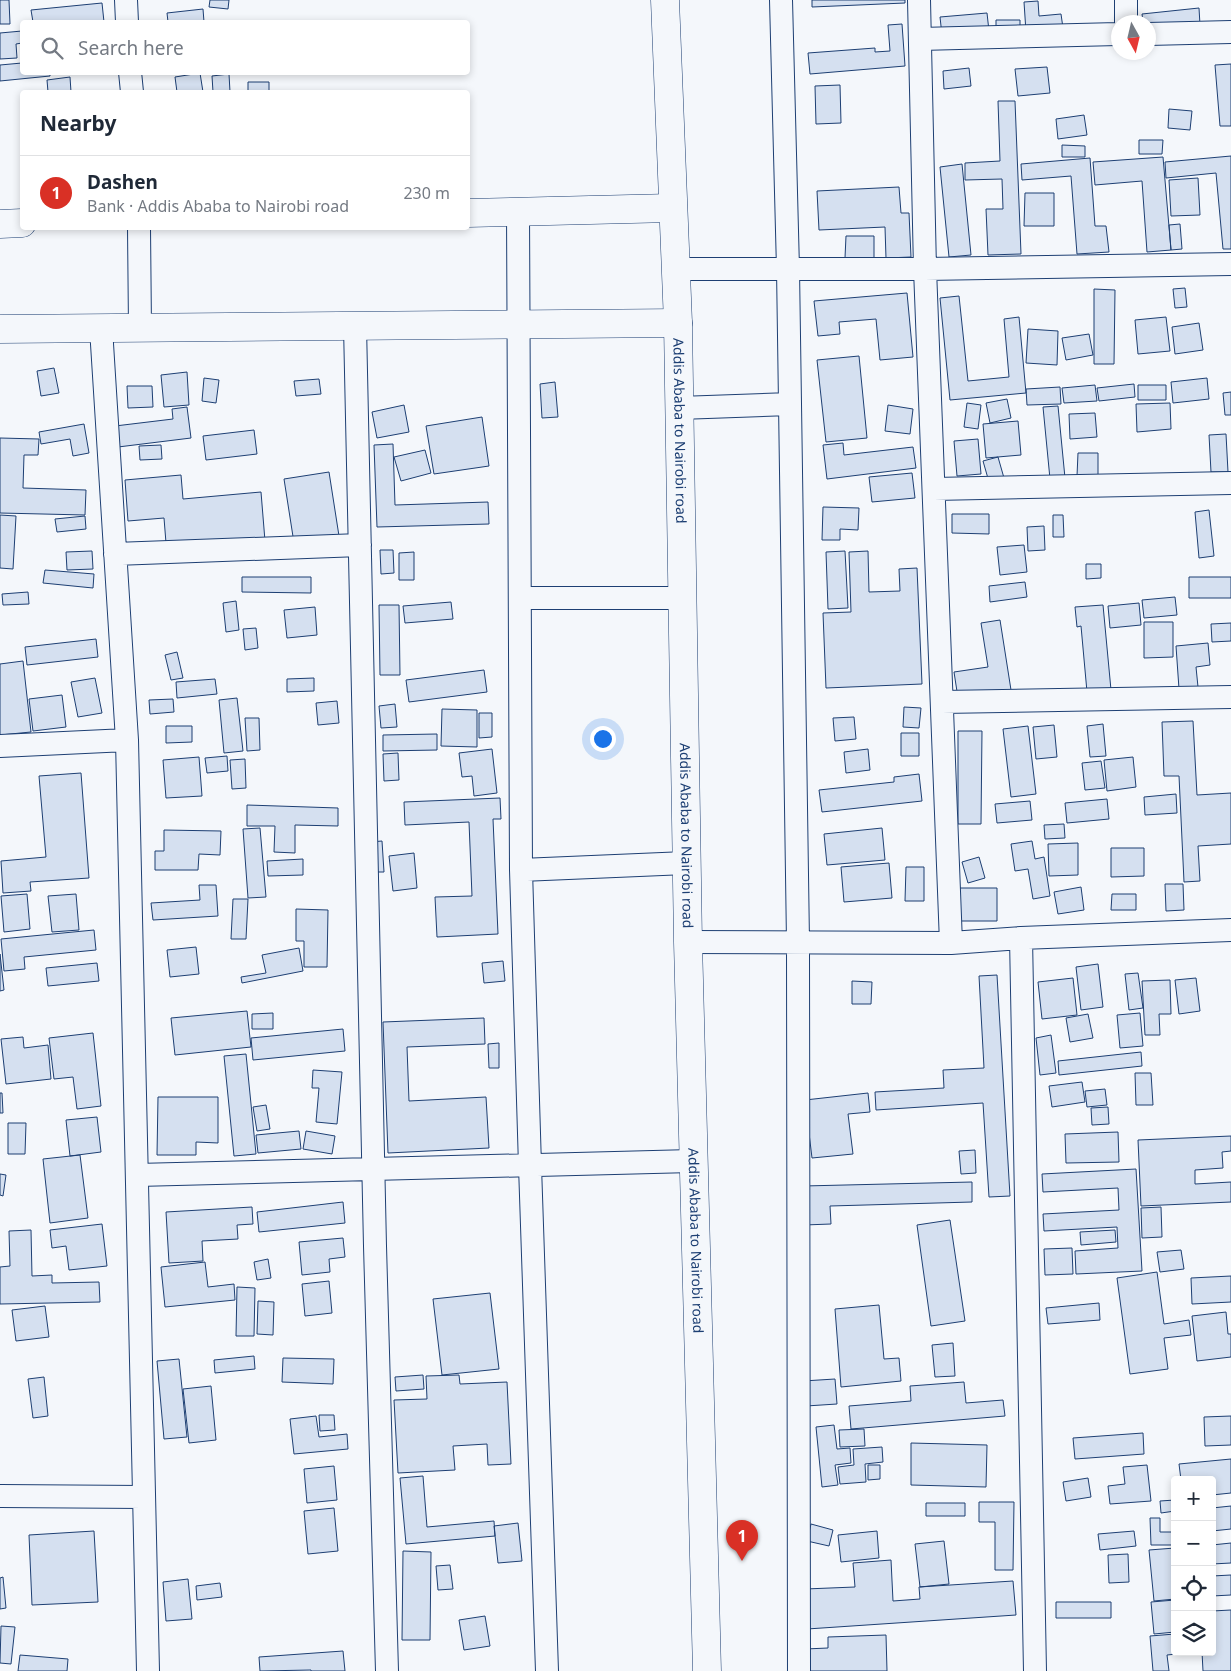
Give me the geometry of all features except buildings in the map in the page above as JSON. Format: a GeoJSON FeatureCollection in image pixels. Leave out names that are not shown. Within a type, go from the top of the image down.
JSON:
{"type":"FeatureCollection","features":[{"type":"Feature","properties":{"kind":"main road","name":"Addis Ababa to Nairobi road"},"geometry":{"type":"LineString","coordinates":[[665,0],[678,323],[692,1161],[707,1671]]}},
{"type":"Feature","properties":{"kind":"main road"},"geometry":{"type":"LineString","coordinates":[[470,213],[672,208]]}},
{"type":"Feature","properties":{"kind":"main road"},"geometry":{"type":"LineString","coordinates":[[0,224],[20,223]]}},
{"type":"Feature","properties":{"kind":"main road"},"geometry":{"type":"LineString","coordinates":[[0,329],[678,323]]}},
{"type":"Feature","properties":{"kind":"street"},"geometry":{"type":"LineString","coordinates":[[126,0],[127,20]]}},
{"type":"Feature","properties":{"kind":"street"},"geometry":{"type":"LineString","coordinates":[[781,0],[788,269],[798,942],[799,1671]]}},
{"type":"Feature","properties":{"kind":"street"},"geometry":{"type":"LineString","coordinates":[[919,0],[925,269],[951,943]]}},
{"type":"Feature","properties":{"kind":"street"},"geometry":{"type":"LineString","coordinates":[[1126,0],[1126,15]]}},
{"type":"Feature","properties":{"kind":"street"},"geometry":{"type":"LineString","coordinates":[[1156,34],[1231,32]]}},
{"type":"Feature","properties":{"kind":"street"},"geometry":{"type":"LineString","coordinates":[[920,39],[1111,34]]}},
{"type":"Feature","properties":{"kind":"street"},"geometry":{"type":"LineString","coordinates":[[130,75],[132,90]]}},
{"type":"Feature","properties":{"kind":"street"},"geometry":{"type":"LineString","coordinates":[[518,211],[521,870],[547,1671]]}},
{"type":"Feature","properties":{"kind":"street"},"geometry":{"type":"LineString","coordinates":[[139,230],[140,328]]}},
{"type":"Feature","properties":{"kind":"street"},"geometry":{"type":"LineString","coordinates":[[675,269],[925,269],[1231,264]]}},
{"type":"Feature","properties":{"kind":"street"},"geometry":{"type":"LineString","coordinates":[[355,326],[373,1169],[387,1671]]}},
{"type":"Feature","properties":{"kind":"street"},"geometry":{"type":"LineString","coordinates":[[101,328],[127,740],[148,1671]]}},
{"type":"Feature","properties":{"kind":"street"},"geometry":{"type":"LineString","coordinates":[[680,408],[790,404]]}},
{"type":"Feature","properties":{"kind":"street"},"geometry":{"type":"LineString","coordinates":[[934,488],[1231,482]]}},
{"type":"Feature","properties":{"kind":"street"},"geometry":{"type":"LineString","coordinates":[[115,554],[360,545]]}},
{"type":"Feature","properties":{"kind":"street"},"geometry":{"type":"LineString","coordinates":[[521,598],[683,598]]}},
{"type":"Feature","properties":{"kind":"street"},"geometry":{"type":"LineString","coordinates":[[942,702],[1231,697]]}},
{"type":"Feature","properties":{"kind":"street"},"geometry":{"type":"LineString","coordinates":[[0,746],[127,740]]}},
{"type":"Feature","properties":{"kind":"street"},"geometry":{"type":"LineString","coordinates":[[521,870],[686,862]]}},
{"type":"Feature","properties":{"kind":"street"},"geometry":{"type":"LineString","coordinates":[[688,942],[951,943],[1021,938],[1231,930]]}},
{"type":"Feature","properties":{"kind":"street"},"geometry":{"type":"LineString","coordinates":[[1021,938],[1035,1671]]}},
{"type":"Feature","properties":{"kind":"street"},"geometry":{"type":"LineString","coordinates":[[137,1175],[692,1161]]}},
{"type":"Feature","properties":{"kind":"street"},"geometry":{"type":"LineString","coordinates":[[0,1496],[143,1497]]}},
{"type":"Feature","properties":{"kind":"place","name":"Dashen"},"geometry":{"type":"Point","coordinates":[742,1561]}}]}
